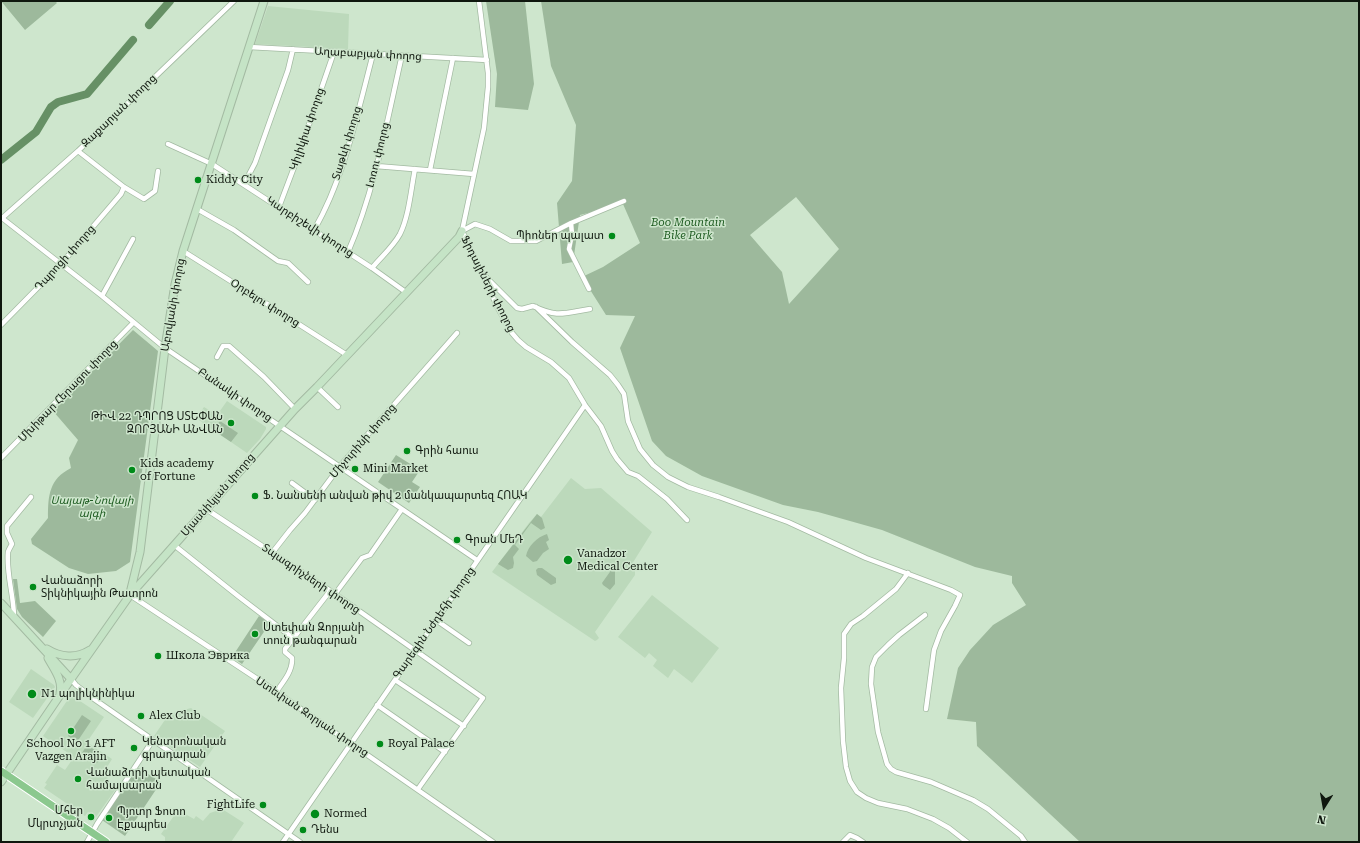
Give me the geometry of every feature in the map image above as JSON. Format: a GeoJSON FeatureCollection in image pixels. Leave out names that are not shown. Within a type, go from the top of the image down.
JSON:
{"type":"FeatureCollection","features":[{"type":"Feature","properties":{"kind":"main road"},"geometry":{"type":"LineString","coordinates":[[4,772],[106,842]]}},
{"type":"Feature","properties":{"kind":"street","name":"Զաքարյան փողոց"},"geometry":{"type":"LineString","coordinates":[[2,218],[78,151],[234,1]]}},
{"type":"Feature","properties":{"kind":"street","name":"Աբովյանի փողոց"},"geometry":{"type":"LineString","coordinates":[[130,595],[140,552],[165,348],[175,284],[183,251],[264,1]]}},
{"type":"Feature","properties":{"kind":"street","name":"Ֆիդայիների փողոց"},"geometry":{"type":"LineString","coordinates":[[479,1],[487,60],[488,87],[486,112],[462,232],[505,321],[518,340],[526,347],[551,362],[569,378],[585,405],[601,426],[616,460],[628,472],[638,476],[667,499],[687,520]]}},
{"type":"Feature","properties":{"kind":"street","name":"Աղաբաբյան փողոց"},"geometry":{"type":"LineString","coordinates":[[249,47],[487,60]]}},
{"type":"Feature","properties":{"kind":"street"},"geometry":{"type":"LineString","coordinates":[[244,184],[255,163],[278,99],[288,70],[292,49]]}},
{"type":"Feature","properties":{"kind":"street","name":"Կիլիկիա փողոց"},"geometry":{"type":"LineString","coordinates":[[279,206],[334,52]]}},
{"type":"Feature","properties":{"kind":"street","name":"Տաթևի փողոց"},"geometry":{"type":"LineString","coordinates":[[314,230],[324,213],[338,175],[352,132],[372,54]]}},
{"type":"Feature","properties":{"kind":"street","name":"Լոռու փողոց"},"geometry":{"type":"LineString","coordinates":[[348,252],[362,218],[402,56]]}},
{"type":"Feature","properties":{"kind":"street"},"geometry":{"type":"LineString","coordinates":[[430,170],[453,58]]}},
{"type":"Feature","properties":{"kind":"street","name":"Կարբիշեվի փողոց"},"geometry":{"type":"LineString","coordinates":[[168,144],[212,164],[279,206],[407,293]]}},
{"type":"Feature","properties":{"kind":"street"},"geometry":{"type":"LineString","coordinates":[[78,151],[124,187],[144,199],[155,191],[158,171]]}},
{"type":"Feature","properties":{"kind":"street"},"geometry":{"type":"LineString","coordinates":[[376,166],[474,174]]}},
{"type":"Feature","properties":{"kind":"street"},"geometry":{"type":"LineString","coordinates":[[372,268],[400,233],[406,214],[415,169]]}},
{"type":"Feature","properties":{"kind":"street","name":"Դպրոցի փողոց"},"geometry":{"type":"LineString","coordinates":[[1,325],[61,264],[121,194],[124,187]]}},
{"type":"Feature","properties":{"kind":"street"},"geometry":{"type":"LineString","coordinates":[[462,232],[475,224],[490,229],[511,240],[536,241],[571,223],[624,201]]}},
{"type":"Feature","properties":{"kind":"street"},"geometry":{"type":"LineString","coordinates":[[197,209],[234,230],[278,261],[288,263],[308,282]]}},
{"type":"Feature","properties":{"kind":"street","name":"Բանակի փողոց"},"geometry":{"type":"LineString","coordinates":[[2,218],[102,296],[165,348],[477,560]]}},
{"type":"Feature","properties":{"kind":"street"},"geometry":{"type":"LineString","coordinates":[[571,223],[572,234],[569,249],[589,289]]}},
{"type":"Feature","properties":{"kind":"street","name":"Մյասնիկյան փողոց"},"geometry":{"type":"LineString","coordinates":[[1,782],[4,772],[59,697],[130,595],[280,425],[407,293],[462,232]]}},
{"type":"Feature","properties":{"kind":"street"},"geometry":{"type":"LineString","coordinates":[[102,296],[133,239]]}},
{"type":"Feature","properties":{"kind":"street","name":"Օրբելու փողոց"},"geometry":{"type":"LineString","coordinates":[[183,251],[347,355]]}},
{"type":"Feature","properties":{"kind":"street"},"geometry":{"type":"LineString","coordinates":[[480,271],[517,308],[522,309],[533,306],[559,315],[590,309]]}},
{"type":"Feature","properties":{"kind":"street"},"geometry":{"type":"LineString","coordinates":[[536,307],[572,342],[610,375],[618,385],[624,394],[628,421],[640,449],[653,465],[668,476],[688,488],[719,497],[775,517],[866,558],[908,573],[960,595],[941,632],[934,650],[926,710]]}},
{"type":"Feature","properties":{"kind":"street","name":"Մխիթար Հերացու փողոց"},"geometry":{"type":"LineString","coordinates":[[1,458],[133,322]]}},
{"type":"Feature","properties":{"kind":"street","name":"Միչուրինի փողոց"},"geometry":{"type":"LineString","coordinates":[[272,552],[315,500],[340,466],[457,333]]}},
{"type":"Feature","properties":{"kind":"street"},"geometry":{"type":"LineString","coordinates":[[216,357],[223,346],[229,346],[264,377],[295,409]]}},
{"type":"Feature","properties":{"kind":"street"},"geometry":{"type":"LineString","coordinates":[[317,387],[338,407]]}},
{"type":"Feature","properties":{"kind":"street","name":"Գարեգին Նժդեհի փողոց"},"geometry":{"type":"LineString","coordinates":[[283,842],[585,405]]}},
{"type":"Feature","properties":{"kind":"street"},"geometry":{"type":"LineString","coordinates":[[292,483],[315,500]]}},
{"type":"Feature","properties":{"kind":"street"},"geometry":{"type":"LineString","coordinates":[[14,617],[8,551],[12,544],[7,534],[7,526],[31,497]]}},
{"type":"Feature","properties":{"kind":"street","name":"Տպագրիչների փողոց"},"geometry":{"type":"LineString","coordinates":[[206,509],[335,594],[483,698],[464,726]]}},
{"type":"Feature","properties":{"kind":"street"},"geometry":{"type":"LineString","coordinates":[[335,594],[362,558],[370,554],[402,509]]}},
{"type":"Feature","properties":{"kind":"street"},"geometry":{"type":"LineString","coordinates":[[174,545],[293,638]]}},
{"type":"Feature","properties":{"kind":"street"},"geometry":{"type":"LineString","coordinates":[[908,573],[896,589],[851,624],[844,634],[844,658],[841,688],[843,741],[846,767],[850,781],[857,792],[866,798],[908,809],[933,819],[950,828],[967,842]]}},
{"type":"Feature","properties":{"kind":"street"},"geometry":{"type":"LineString","coordinates":[[276,692],[288,675],[292,666],[292,658],[284,650],[330,591]]}},
{"type":"Feature","properties":{"kind":"street","name":"Ստեփան Զորյան փողոց"},"geometry":{"type":"LineString","coordinates":[[130,595],[276,692],[493,842]]}},
{"type":"Feature","properties":{"kind":"street"},"geometry":{"type":"LineString","coordinates":[[1,603],[76,685],[152,740],[300,842]]}},
{"type":"Feature","properties":{"kind":"street"},"geometry":{"type":"LineString","coordinates":[[925,615],[888,645],[876,657],[872,667],[871,684],[878,732],[886,764],[896,772],[931,782],[973,800],[988,809],[1026,842]]}},
{"type":"Feature","properties":{"kind":"street"},"geometry":{"type":"LineString","coordinates":[[436,620],[469,643]]}},
{"type":"Feature","properties":{"kind":"street"},"geometry":{"type":"LineString","coordinates":[[41,646],[52,653],[69,656],[85,653],[93,647]]}},
{"type":"Feature","properties":{"kind":"street"},"geometry":{"type":"LineString","coordinates":[[41,646],[59,678],[61,688],[59,697]]}},
{"type":"Feature","properties":{"kind":"street"},"geometry":{"type":"LineString","coordinates":[[395,680],[464,726],[418,789]]}},
{"type":"Feature","properties":{"kind":"street"},"geometry":{"type":"LineString","coordinates":[[377,705],[445,752]]}},
{"type":"Feature","properties":{"kind":"street"},"geometry":{"type":"LineString","coordinates":[[87,842],[152,740]]}},
{"type":"Feature","properties":{"kind":"street"},"geometry":{"type":"LineString","coordinates":[[843,842],[850,835],[863,842]]}},
{"type":"Feature","properties":{"kind":"shaded area"},"geometry":{"type":"Polygon","coordinates":[[[268,6],[349,14],[348,49],[255,44],[268,6]]]}},
{"type":"Feature","properties":{"kind":"shaded area","name":"ԹԻՎ 22 ԴՊՐՈՑ ՍՏԵՓԱՆ ԶՈՐՅԱՆԻ ԱՆՎԱՆ"},"geometry":{"type":"Polygon","coordinates":[[[227,401],[266,427],[260,439],[247,453],[196,418],[204,407],[217,415],[227,401]]]}},
{"type":"Feature","properties":{"kind":"shaded area","name":"Vanadzor Medical Center"},"geometry":{"type":"Polygon","coordinates":[[[571,478],[585,489],[601,488],[652,532],[632,564],[635,568],[635,575],[595,632],[599,638],[595,641],[492,572],[529,523],[537,514],[541,517],[571,478]]]}},
{"type":"Feature","properties":{"kind":"shaded area"},"geometry":{"type":"Polygon","coordinates":[[[652,595],[719,648],[692,683],[674,669],[668,678],[653,666],[657,660],[649,653],[645,658],[618,637],[652,595]]]}},
{"type":"Feature","properties":{"kind":"shaded area","name":"N1 պոլիկնինիկա"},"geometry":{"type":"Polygon","coordinates":[[[31,669],[55,687],[33,718],[9,702],[31,669]]]}},
{"type":"Feature","properties":{"kind":"shaded area"},"geometry":{"type":"Polygon","coordinates":[[[71,695],[104,717],[87,742],[112,759],[104,772],[109,775],[107,778],[109,780],[107,784],[115,790],[96,817],[88,812],[85,816],[44,788],[47,784],[45,783],[57,765],[65,770],[74,757],[43,736],[71,695]]]}},
{"type":"Feature","properties":{"kind":"shaded area"},"geometry":{"type":"Polygon","coordinates":[[[191,708],[225,731],[200,767],[154,736],[169,714],[191,708]]]}},
{"type":"Feature","properties":{"kind":"shaded area"},"geometry":{"type":"Polygon","coordinates":[[[219,807],[244,823],[231,842],[165,842],[165,837],[161,834],[176,813],[183,817],[185,814],[194,819],[196,816],[203,821],[210,813],[216,811],[219,807]]]}},
{"type":"Feature","properties":{"kind":"green space"},"geometry":{"type":"Polygon","coordinates":[[[1,1],[55,1],[57,3],[25,30],[1,1]]]}},
{"type":"Feature","properties":{"kind":"green space"},"geometry":{"type":"Polygon","coordinates":[[[486,1],[525,1],[534,84],[528,110],[495,107],[497,74],[486,1]]]}},
{"type":"Feature","properties":{"kind":"green space","name":"Boo Mountain Bike Park"},"geometry":{"type":"Polygon","coordinates":[[[541,1],[1359,1],[1359,842],[1080,842],[977,746],[976,722],[947,719],[958,668],[970,650],[993,625],[1026,605],[1012,583],[1012,576],[975,567],[882,530],[818,512],[783,505],[702,476],[666,456],[652,441],[620,348],[635,316],[606,315],[582,277],[603,267],[640,243],[623,204],[580,215],[573,262],[562,264],[557,203],[572,181],[576,125],[551,66],[541,1]],[[796,197],[750,235],[782,272],[789,304],[839,249],[796,197]]]}},
{"type":"Feature","properties":{"kind":"green space","name":"Սայաթ-Նովայի այգի"},"geometry":{"type":"Polygon","coordinates":[[[133,330],[158,351],[130,562],[116,571],[88,574],[69,568],[32,544],[31,539],[48,518],[49,495],[54,483],[58,477],[71,468],[69,458],[78,440],[53,411],[133,330]]]}},
{"type":"Feature","properties":{"kind":"green space"},"geometry":{"type":"Polygon","coordinates":[[[220,421],[238,433],[231,442],[213,430],[220,421]]]}},
{"type":"Feature","properties":{"kind":"green space"},"geometry":{"type":"Polygon","coordinates":[[[396,455],[420,470],[412,482],[420,487],[409,503],[378,482],[396,455]]]}},
{"type":"Feature","properties":{"kind":"green space"},"geometry":{"type":"Polygon","coordinates":[[[537,514],[542,518],[545,528],[541,530],[531,523],[515,545],[519,549],[513,557],[513,568],[508,570],[498,564],[537,514]]]}},
{"type":"Feature","properties":{"kind":"green space"},"geometry":{"type":"Polygon","coordinates":[[[547,534],[549,540],[546,542],[549,549],[543,553],[537,561],[533,562],[526,556],[527,552],[536,540],[547,534]]]}},
{"type":"Feature","properties":{"kind":"green space"},"geometry":{"type":"Polygon","coordinates":[[[538,568],[542,568],[556,578],[556,583],[551,585],[537,575],[536,570],[538,568]]]}},
{"type":"Feature","properties":{"kind":"green space"},"geometry":{"type":"Polygon","coordinates":[[[612,569],[615,571],[615,584],[610,590],[602,583],[612,569]]]}},
{"type":"Feature","properties":{"kind":"green space"},"geometry":{"type":"Polygon","coordinates":[[[13,579],[17,579],[20,603],[35,601],[56,621],[43,637],[22,617],[17,609],[13,579]]]}},
{"type":"Feature","properties":{"kind":"green space"},"geometry":{"type":"Polygon","coordinates":[[[259,616],[270,623],[242,664],[232,657],[259,616]]]}},
{"type":"Feature","properties":{"kind":"green space"},"geometry":{"type":"Polygon","coordinates":[[[82,715],[91,721],[77,742],[68,736],[82,715]]]}},
{"type":"Feature","properties":{"kind":"green space"},"geometry":{"type":"Polygon","coordinates":[[[87,745],[103,755],[97,763],[82,753],[87,745]]]}},
{"type":"Feature","properties":{"kind":"green space"},"geometry":{"type":"Polygon","coordinates":[[[137,767],[161,782],[125,836],[102,820],[137,767]]]}},
{"type":"Feature","properties":{"kind":"waterway"},"geometry":{"type":"LineString","coordinates":[[149,25],[170,1]]}},
{"type":"Feature","properties":{"kind":"waterway"},"geometry":{"type":"LineString","coordinates":[[1,160],[36,132],[51,107],[58,102],[87,94],[133,40]]}},
{"type":"Feature","properties":{"kind":"place","name":"Kiddy City"},"geometry":{"type":"Point","coordinates":[198,180]}},
{"type":"Feature","properties":{"kind":"place","name":"Պիոներ պալատ"},"geometry":{"type":"Point","coordinates":[612,236]}},
{"type":"Feature","properties":{"kind":"place","name":"ԹԻՎ 22 ԴՊՐՈՑ ՍՏԵՓԱՆ ԶՈՐՅԱՆԻ ԱՆՎԱՆ"},"geometry":{"type":"Point","coordinates":[231,423]}},
{"type":"Feature","properties":{"kind":"place","name":"Գրին հաուս"},"geometry":{"type":"Point","coordinates":[407,451]}},
{"type":"Feature","properties":{"kind":"place","name":"Mini Market"},"geometry":{"type":"Point","coordinates":[355,469]}},
{"type":"Feature","properties":{"kind":"place","name":"Kids academy of Fortune"},"geometry":{"type":"Point","coordinates":[132,470]}},
{"type":"Feature","properties":{"kind":"place","name":"Ֆ. Նանսենի անվան թիվ 2 մանկապարտեզ ՀՈԱԿ"},"geometry":{"type":"Point","coordinates":[255,496]}},
{"type":"Feature","properties":{"kind":"place","name":"Գրան ՄեԴ"},"geometry":{"type":"Point","coordinates":[457,540]}},
{"type":"Feature","properties":{"kind":"place","name":"Vanadzor Medical Center"},"geometry":{"type":"Point","coordinates":[568,560]}},
{"type":"Feature","properties":{"kind":"place","name":"Վանաձորի Տիկնիկային Թատրոն"},"geometry":{"type":"Point","coordinates":[33,587]}},
{"type":"Feature","properties":{"kind":"place","name":"Ստեփան Զորյանի տուն թանգարան"},"geometry":{"type":"Point","coordinates":[255,634]}},
{"type":"Feature","properties":{"kind":"place","name":"Школа Эврика"},"geometry":{"type":"Point","coordinates":[158,656]}},
{"type":"Feature","properties":{"kind":"place","name":"N1 պոլիկնինիկա"},"geometry":{"type":"Point","coordinates":[32,694]}},
{"type":"Feature","properties":{"kind":"place","name":"Alex Club"},"geometry":{"type":"Point","coordinates":[141,716]}},
{"type":"Feature","properties":{"kind":"place","name":"School No 1 AFT Vazgen Arajin"},"geometry":{"type":"Point","coordinates":[71,731]}},
{"type":"Feature","properties":{"kind":"place","name":"Royal Palace"},"geometry":{"type":"Point","coordinates":[380,744]}},
{"type":"Feature","properties":{"kind":"place","name":"Կենտրոնական գրադարան"},"geometry":{"type":"Point","coordinates":[134,748]}},
{"type":"Feature","properties":{"kind":"place","name":"Վանաձորի պետական համալսարան"},"geometry":{"type":"Point","coordinates":[78,779]}},
{"type":"Feature","properties":{"kind":"place","name":"FightLife"},"geometry":{"type":"Point","coordinates":[263,805]}},
{"type":"Feature","properties":{"kind":"place","name":"Normed"},"geometry":{"type":"Point","coordinates":[315,814]}},
{"type":"Feature","properties":{"kind":"place","name":"Մհեր Մկրտչյան"},"geometry":{"type":"Point","coordinates":[91,817]}},
{"type":"Feature","properties":{"kind":"place","name":"Պյոտր Ֆոտո Էքսպրես"},"geometry":{"type":"Point","coordinates":[109,818]}},
{"type":"Feature","properties":{"kind":"place","name":"Դենս"},"geometry":{"type":"Point","coordinates":[303,830]}}]}
